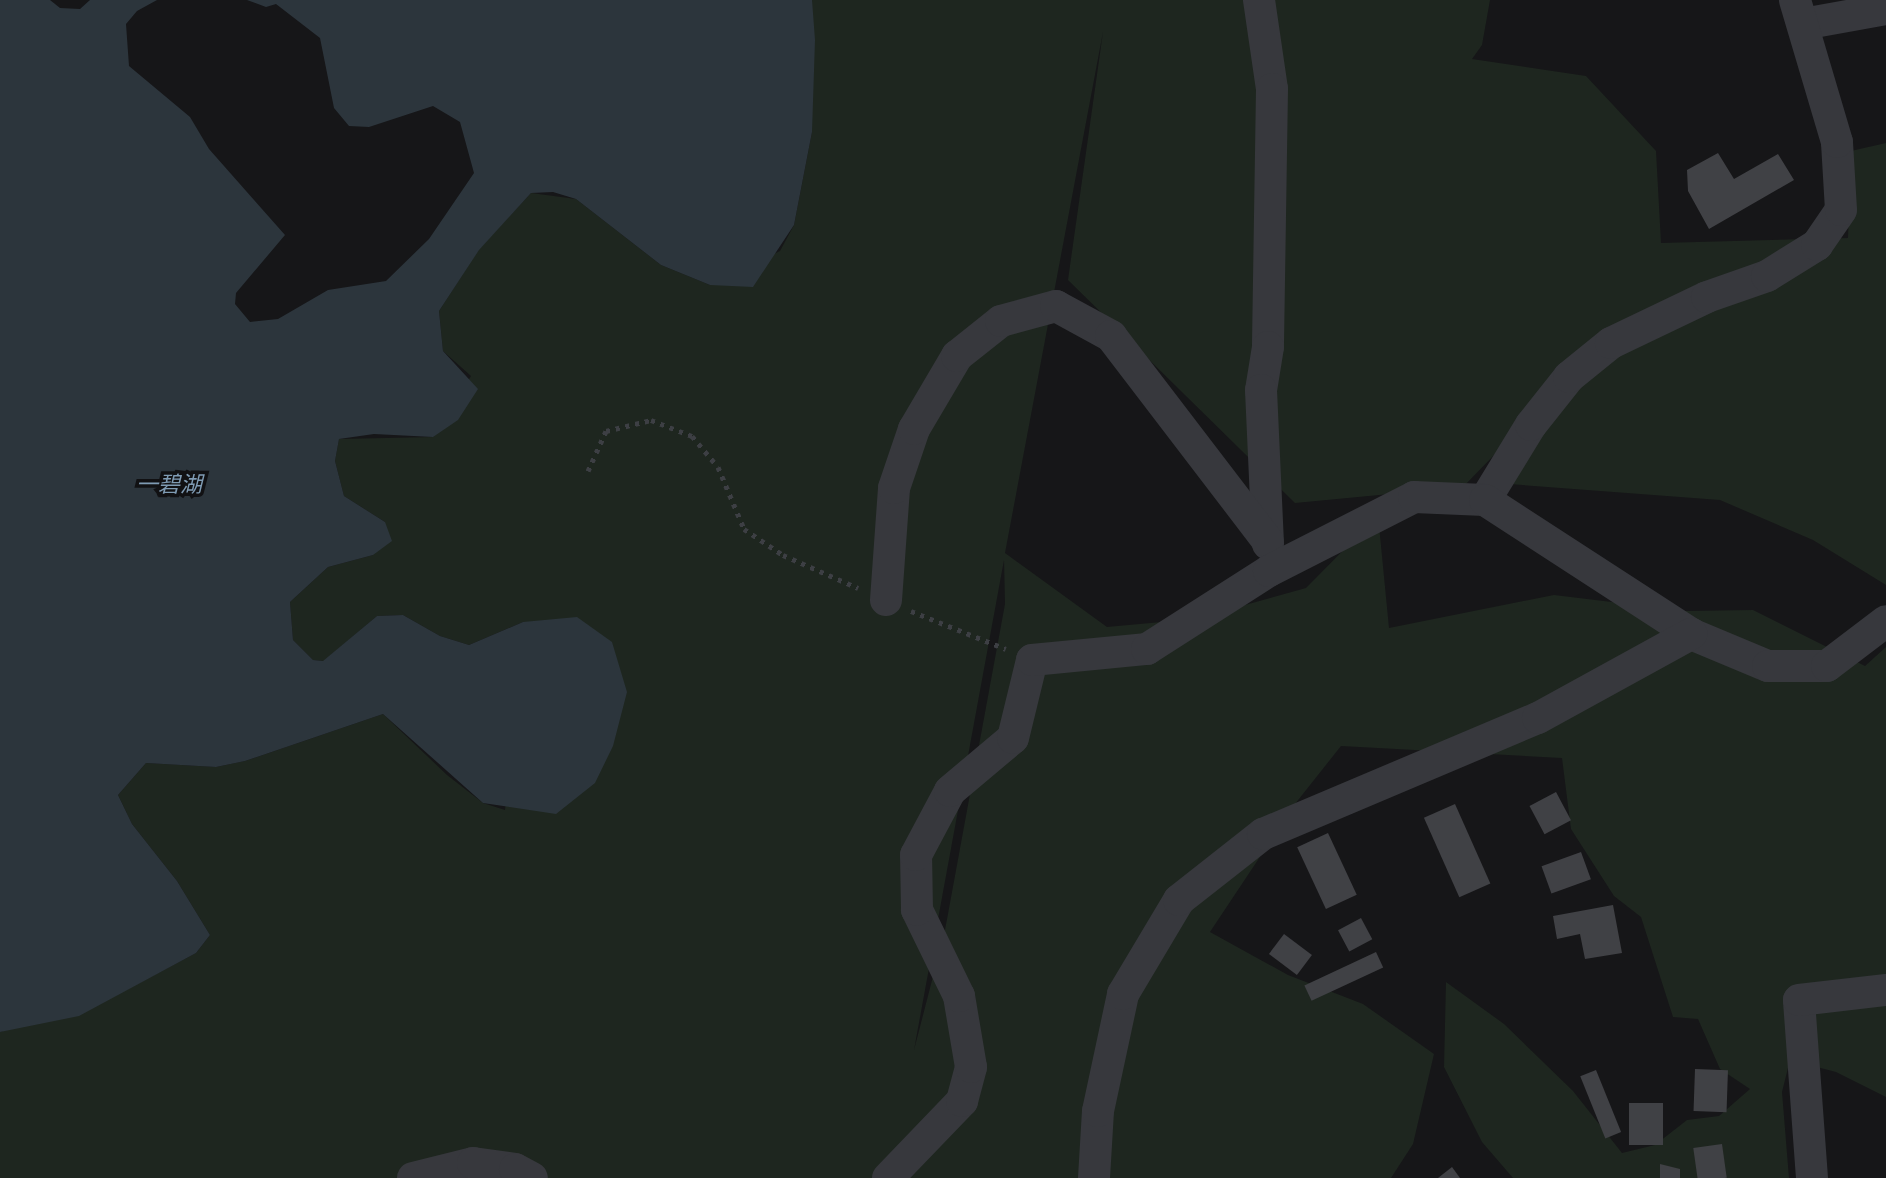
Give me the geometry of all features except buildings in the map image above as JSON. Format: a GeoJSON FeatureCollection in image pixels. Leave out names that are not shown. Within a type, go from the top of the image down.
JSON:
{"type":"FeatureCollection","features":[{"type":"Feature","properties":{"kind":"street"},"geometry":{"type":"LineString","coordinates":[[1259,0],[1272,89],[1268,347],[1261,390],[1269,556]]}},
{"type":"Feature","properties":{"kind":"street"},"geometry":{"type":"LineString","coordinates":[[1485,500],[1531,425],[1569,377],[1611,343],[1707,297],[1767,276],[1817,245],[1841,210],[1837,142],[1799,12],[1886,9]]}},
{"type":"Feature","properties":{"kind":"street"},"geometry":{"type":"LineString","coordinates":[[886,600],[894,488],[914,429],[957,356],[1001,321],[1056,306],[1111,336],[1269,556]]}},
{"type":"Feature","properties":{"kind":"street"},"geometry":{"type":"LineString","coordinates":[[888,1178],[962,1101],[971,1067],[959,996],[917,910],[916,855],[950,791],[1013,738],[1032,660],[1147,649],[1269,556],[1414,497],[1485,500],[1691,634],[1768,666],[1827,666],[1886,621]]}},
{"type":"Feature","properties":{"kind":"street"},"geometry":{"type":"LineString","coordinates":[[1094,1178],[1098,1111],[1123,994],[1179,900],[1263,834],[1538,718],[1691,634]]}},
{"type":"Feature","properties":{"kind":"street"},"geometry":{"type":"LineString","coordinates":[[1812,1178],[1799,1000],[1886,990]]}},
{"type":"Feature","properties":{"kind":"street"},"geometry":{"type":"LineString","coordinates":[[413,1178],[473,1163],[515,1169],[532,1178]]}},
{"type":"Feature","properties":{"kind":"path"},"geometry":{"type":"LineString","coordinates":[[588,471],[606,431],[651,420],[692,436],[718,467],[744,529],[783,555],[1032,660]]}},
{"type":"Feature","properties":{"kind":"shaded area"},"geometry":{"type":"Polygon","coordinates":[[[812,0],[1490,0],[1482,45],[1472,59],[1586,76],[1656,151],[1661,243],[1848,238],[1851,151],[1886,143],[1886,585],[1813,540],[1720,500],[1496,483],[1565,382],[1463,487],[1295,503],[1068,280],[1103,32],[1005,553],[1107,627],[1195,619],[1306,588],[1378,515],[1389,628],[1554,595],[1686,611],[1753,610],[1865,666],[1886,647],[1886,1097],[1836,1072],[1790,1060],[1782,1092],[1789,1178],[1513,1178],[1482,1142],[1444,1067],[1446,982],[1504,1024],[1573,1091],[1622,1153],[1655,1145],[1687,1120],[1719,1116],[1750,1089],[1720,1069],[1698,1019],[1673,1017],[1641,917],[1614,896],[1571,829],[1562,758],[1341,746],[1295,804],[1210,932],[1288,975],[1363,1004],[1434,1054],[1413,1144],[1391,1178],[0,1178],[0,1032],[105,1001],[196,953],[210,935],[177,881],[132,824],[118,795],[146,763],[216,767],[245,761],[383,714],[447,775],[483,803],[505,810],[523,622],[469,645],[440,636],[403,615],[377,616],[324,661],[313,660],[293,640],[290,602],[328,567],[373,555],[385,522],[344,496],[335,461],[339,439],[433,437],[471,376],[443,351],[439,311],[479,249],[531,193],[576,199],[661,265],[710,285],[780,251],[794,225],[812,132],[812,0]],[[1004,560],[914,1050],[945,930],[1005,604],[1004,560]]]}},
{"type":"Feature","properties":{"kind":"water","name":"一碧湖"},"geometry":{"type":"Polygon","coordinates":[[[0,0],[50,0],[60,8],[80,9],[90,0],[157,0],[137,11],[126,24],[129,66],[190,117],[209,149],[285,235],[236,293],[235,304],[250,322],[278,319],[328,290],[386,281],[429,239],[474,173],[460,122],[433,106],[369,127],[349,126],[334,108],[320,38],[276,4],[266,7],[247,0],[812,0],[815,40],[812,132],[794,225],[753,287],[710,285],[661,265],[576,199],[553,192],[531,193],[479,250],[439,311],[443,351],[478,389],[458,420],[433,437],[374,434],[339,439],[335,461],[344,496],[385,522],[392,541],[373,555],[328,567],[290,602],[293,640],[313,660],[323,661],[377,616],[403,615],[440,636],[469,645],[523,622],[577,617],[612,642],[627,692],[613,746],[595,783],[556,814],[483,803],[383,714],[245,761],[216,767],[146,763],[118,795],[132,824],[177,881],[210,935],[196,953],[79,1016],[0,1032],[0,0]]]}}]}
